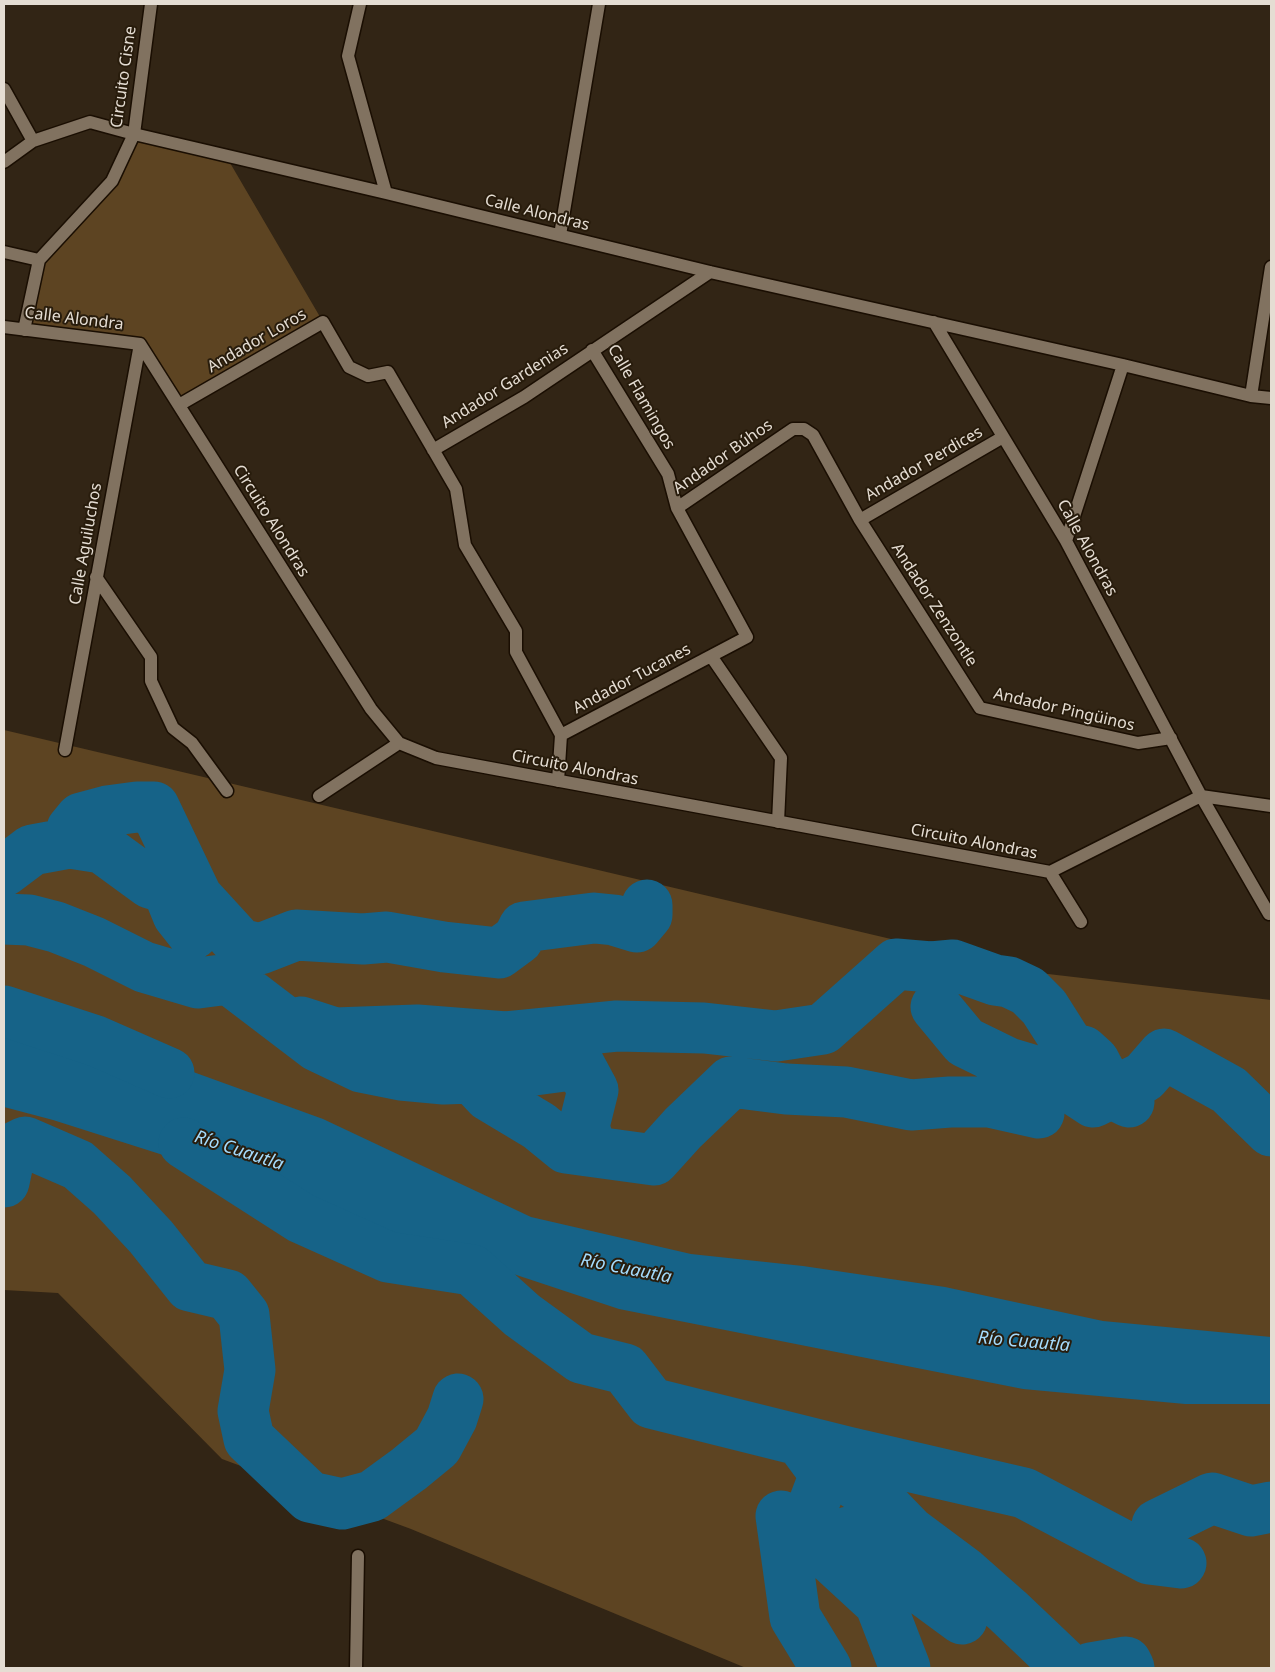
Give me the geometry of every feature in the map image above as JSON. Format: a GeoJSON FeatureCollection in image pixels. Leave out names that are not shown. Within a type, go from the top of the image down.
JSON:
{"type":"FeatureCollection","features":[{"type":"Feature","properties":{"kind":"street","name":"Circuito Cisne"},"geometry":{"type":"LineString","coordinates":[[39,260],[112,181],[134,134],[151,4]]}},
{"type":"Feature","properties":{"kind":"street"},"geometry":{"type":"LineString","coordinates":[[360,4],[348,56],[386,193]]}},
{"type":"Feature","properties":{"kind":"street"},"geometry":{"type":"LineString","coordinates":[[560,235],[599,4]]}},
{"type":"Feature","properties":{"kind":"street"},"geometry":{"type":"LineString","coordinates":[[4,89],[33,141]]}},
{"type":"Feature","properties":{"kind":"street","name":"Calle Alondras"},"geometry":{"type":"LineString","coordinates":[[4,162],[33,141],[90,122],[710,272],[1123,365],[1251,396],[1271,398]]}},
{"type":"Feature","properties":{"kind":"street"},"geometry":{"type":"LineString","coordinates":[[4,252],[39,260],[24,330]]}},
{"type":"Feature","properties":{"kind":"street"},"geometry":{"type":"LineString","coordinates":[[1251,396],[1271,268]]}},
{"type":"Feature","properties":{"kind":"street","name":"Calle Flamingos"},"geometry":{"type":"LineString","coordinates":[[677,508],[668,474],[592,350],[710,272]]}},
{"type":"Feature","properties":{"kind":"street","name":"Andador Loros"},"geometry":{"type":"LineString","coordinates":[[179,405],[323,322],[349,367],[368,376],[388,372],[434,450]]}},
{"type":"Feature","properties":{"kind":"street","name":"Calle Alondras"},"geometry":{"type":"LineString","coordinates":[[934,322],[1066,541],[1201,796],[1269,914]]}},
{"type":"Feature","properties":{"kind":"street","name":"Calle Alondra"},"geometry":{"type":"LineString","coordinates":[[4,327],[140,344]]}},
{"type":"Feature","properties":{"kind":"street","name":"Circuito Alondras"},"geometry":{"type":"LineString","coordinates":[[140,344],[372,709],[399,743],[436,758],[1050,872],[1201,796]]}},
{"type":"Feature","properties":{"kind":"street","name":"Calle Aguiluchos"},"geometry":{"type":"LineString","coordinates":[[65,750],[140,344]]}},
{"type":"Feature","properties":{"kind":"street","name":"Andador Gardenias"},"geometry":{"type":"LineString","coordinates":[[434,450],[524,397],[592,350]]}},
{"type":"Feature","properties":{"kind":"street"},"geometry":{"type":"LineString","coordinates":[[1066,541],[1123,365]]}},
{"type":"Feature","properties":{"kind":"street","name":"Andador Búhos"},"geometry":{"type":"LineString","coordinates":[[711,656],[747,637],[677,508],[793,429],[804,429],[813,435],[860,520]]}},
{"type":"Feature","properties":{"kind":"street","name":"Andador Perdices"},"geometry":{"type":"LineString","coordinates":[[860,520],[1003,436]]}},
{"type":"Feature","properties":{"kind":"street"},"geometry":{"type":"LineString","coordinates":[[434,450],[456,489],[465,545],[516,631],[516,652],[562,735],[558,781]]}},
{"type":"Feature","properties":{"kind":"street","name":"Andador Zenzontle"},"geometry":{"type":"LineString","coordinates":[[860,520],[980,708]]}},
{"type":"Feature","properties":{"kind":"street"},"geometry":{"type":"LineString","coordinates":[[96,577],[151,656],[151,681],[173,728],[192,743],[228,791]]}},
{"type":"Feature","properties":{"kind":"street","name":"Andador Tucanes"},"geometry":{"type":"LineString","coordinates":[[562,735],[711,656],[781,758],[778,822]]}},
{"type":"Feature","properties":{"kind":"street","name":"Andador Pingüinos"},"geometry":{"type":"LineString","coordinates":[[980,708],[1138,743],[1171,738]]}},
{"type":"Feature","properties":{"kind":"street"},"geometry":{"type":"LineString","coordinates":[[319,796],[399,743]]}},
{"type":"Feature","properties":{"kind":"street"},"geometry":{"type":"LineString","coordinates":[[1201,796],[1271,806]]}},
{"type":"Feature","properties":{"kind":"street"},"geometry":{"type":"LineString","coordinates":[[1050,872],[1081,922]]}},
{"type":"Feature","properties":{"kind":"street"},"geometry":{"type":"LineString","coordinates":[[356,1668],[358,1556]]}},
{"type":"Feature","properties":{"kind":"shaded area"},"geometry":{"type":"Polygon","coordinates":[[[134,134],[226,156],[323,322],[179,405],[140,344],[24,330],[39,260],[112,181],[134,134]]]}},
{"type":"Feature","properties":{"kind":"shaded area"},"geometry":{"type":"Polygon","coordinates":[[[4,730],[1031,972],[1271,1000],[1271,1668],[746,1668],[411,1529],[222,1459],[58,1293],[4,1290],[4,730]]]}},
{"type":"Feature","properties":{"kind":"water","name":"Río Cuautla"},"geometry":{"type":"Polygon","coordinates":[[[4,1028],[127,1048],[323,1119],[531,1217],[691,1254],[803,1266],[945,1287],[1103,1321],[1271,1337],[1271,1404],[1185,1404],[1023,1389],[619,1309],[450,1253],[270,1189],[53,1120],[4,1107],[4,1028]]]}},
{"type":"Feature","properties":{"kind":"waterway"},"geometry":{"type":"LineString","coordinates":[[70,843],[72,829],[81,818],[107,811],[154,807],[197,897],[240,944],[260,949],[296,935],[363,939],[387,937],[444,947],[499,953],[518,939],[524,927],[594,918],[614,920],[637,927],[647,915],[647,905]]}},
{"type":"Feature","properties":{"kind":"waterway"},"geometry":{"type":"LineString","coordinates":[[4,871],[32,850],[70,843],[102,848],[150,883],[167,888],[178,915],[193,934]]}},
{"type":"Feature","properties":{"kind":"waterway"},"geometry":{"type":"LineString","coordinates":[[4,919],[29,920],[56,927],[94,942],[144,967],[198,983],[229,979],[317,1046],[361,1067],[401,1075],[444,1079],[472,1078],[489,1096],[539,1126],[566,1148],[654,1160],[683,1128],[731,1082],[786,1089],[846,1092],[911,1105],[950,1102],[990,1102],[1039,1113]]}},
{"type":"Feature","properties":{"kind":"waterway"},"geometry":{"type":"LineString","coordinates":[[301,1022],[335,1033],[417,1030],[506,1037],[617,1026],[704,1028],[776,1036],[823,1029],[896,964],[931,967],[953,965],[995,980],[1009,982],[1028,991],[1044,1007],[1070,1048],[1083,1051],[1094,1061],[1111,1093],[1129,1102]]}},
{"type":"Feature","properties":{"kind":"waterway"},"geometry":{"type":"LineString","coordinates":[[936,1007],[965,1042],[1008,1063],[1055,1077],[1093,1102],[1144,1077],[1164,1054],[1229,1090],[1271,1131]]}},
{"type":"Feature","properties":{"kind":"waterway"},"geometry":{"type":"LineString","coordinates":[[4,1011],[96,1041],[169,1073]]}},
{"type":"Feature","properties":{"kind":"waterway"},"geometry":{"type":"LineString","coordinates":[[451,1070],[491,1078],[579,1064],[593,1090],[584,1126],[591,1151]]}},
{"type":"Feature","properties":{"kind":"waterway"},"geometry":{"type":"LineString","coordinates":[[4,1182],[11,1149],[25,1142],[78,1165],[112,1195],[151,1237],[190,1286],[228,1295],[244,1315],[250,1370],[243,1411],[249,1439],[310,1497],[342,1504],[372,1496],[437,1446],[452,1418],[458,1399]]}},
{"type":"Feature","properties":{"kind":"waterway","name":"Río Cuautla"},"geometry":{"type":"LineString","coordinates":[[184,1143],[301,1218],[388,1257],[472,1270],[522,1315],[581,1358],[625,1369],[651,1403],[847,1452],[1024,1493],[1149,1559],[1181,1563]]}},
{"type":"Feature","properties":{"kind":"waterway"},"geometry":{"type":"LineString","coordinates":[[805,1447],[825,1474],[803,1532],[880,1603],[905,1668]]}},
{"type":"Feature","properties":{"kind":"waterway"},"geometry":{"type":"LineString","coordinates":[[825,1474],[839,1473],[878,1499],[910,1532],[965,1573],[1068,1668]]}},
{"type":"Feature","properties":{"kind":"waterway"},"geometry":{"type":"LineString","coordinates":[[1157,1525],[1212,1498],[1251,1511],[1271,1507]]}},
{"type":"Feature","properties":{"kind":"waterway"},"geometry":{"type":"LineString","coordinates":[[781,1516],[795,1617],[826,1668]]}},
{"type":"Feature","properties":{"kind":"waterway"},"geometry":{"type":"LineString","coordinates":[[848,1532],[864,1547],[962,1619]]}},
{"type":"Feature","properties":{"kind":"waterway"},"geometry":{"type":"LineString","coordinates":[[1091,1668],[1126,1662],[1129,1668]]}}]}
